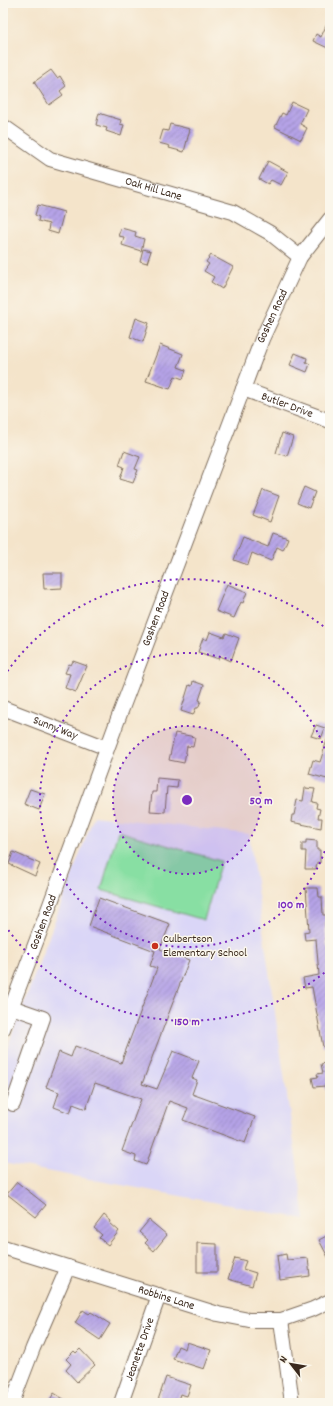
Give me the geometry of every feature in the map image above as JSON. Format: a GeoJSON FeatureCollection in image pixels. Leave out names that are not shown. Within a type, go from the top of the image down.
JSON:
{"type":"FeatureCollection","features":[{"type":"Feature","properties":{"kind":"street","name":"Oak Hill Lane"},"geometry":{"type":"LineString","coordinates":[[3,126],[50,159],[233,212],[270,233],[300,257]]}},
{"type":"Feature","properties":{"kind":"street","name":"Goshen Road"},"geometry":{"type":"LineString","coordinates":[[3,1030],[7,1005],[107,748],[262,339],[300,257],[330,219]]}},
{"type":"Feature","properties":{"kind":"street","name":"Butler Drive"},"geometry":{"type":"LineString","coordinates":[[243,389],[330,421]]}},
{"type":"Feature","properties":{"kind":"street","name":"Sunny Way"},"geometry":{"type":"LineString","coordinates":[[3,708],[107,748]]}},
{"type":"Feature","properties":{"kind":"street"},"geometry":{"type":"LineString","coordinates":[[7,1005],[43,1018],[13,1104]]}},
{"type":"Feature","properties":{"kind":"street","name":"Robbins Lane"},"geometry":{"type":"LineString","coordinates":[[3,1247],[218,1314],[249,1320],[281,1320],[313,1309],[330,1301]]}},
{"type":"Feature","properties":{"kind":"street"},"geometry":{"type":"LineString","coordinates":[[12,1403],[33,1348],[68,1267]]}},
{"type":"Feature","properties":{"kind":"street","name":"Jeanette Drive"},"geometry":{"type":"LineString","coordinates":[[121,1403],[159,1295]]}},
{"type":"Feature","properties":{"kind":"street"},"geometry":{"type":"LineString","coordinates":[[281,1320],[292,1403]]}},
{"type":"Feature","properties":{"kind":"shaded area","name":"Culbertson Elementary School"},"geometry":{"type":"Polygon","coordinates":[[[94,816],[249,834],[305,1219],[3,1163],[3,1059],[94,816]]]}},
{"type":"Feature","properties":{"kind":"green space"},"geometry":{"type":"Polygon","coordinates":[[[118,831],[221,861],[204,920],[101,890],[118,831]]]}},
{"type":"Feature","properties":{"kind":"building"},"geometry":{"type":"Polygon","coordinates":[[[330,17],[330,49],[313,41],[316,34],[321,37],[330,17]]]}},
{"type":"Feature","properties":{"kind":"building"},"geometry":{"type":"Polygon","coordinates":[[[51,70],[57,78],[60,76],[66,86],[60,91],[63,95],[49,105],[34,82],[51,70]]]}},
{"type":"Feature","properties":{"kind":"building"},"geometry":{"type":"Polygon","coordinates":[[[292,102],[307,109],[300,124],[307,128],[301,140],[275,127],[282,113],[286,115],[292,102]]]}},
{"type":"Feature","properties":{"kind":"building"},"geometry":{"type":"Polygon","coordinates":[[[99,113],[121,120],[120,124],[124,125],[121,136],[106,131],[107,128],[96,125],[99,113]]]}},
{"type":"Feature","properties":{"kind":"building"},"geometry":{"type":"Polygon","coordinates":[[[170,124],[190,129],[184,152],[169,148],[170,146],[159,143],[163,130],[168,131],[170,124]]]}},
{"type":"Feature","properties":{"kind":"building"},"geometry":{"type":"Polygon","coordinates":[[[268,161],[288,172],[281,185],[271,180],[268,184],[259,179],[268,161]]]}},
{"type":"Feature","properties":{"kind":"building"},"geometry":{"type":"Polygon","coordinates":[[[38,205],[64,212],[58,234],[48,231],[49,224],[38,221],[39,217],[35,215],[38,205]]]}},
{"type":"Feature","properties":{"kind":"building"},"geometry":{"type":"Polygon","coordinates":[[[121,228],[136,232],[135,236],[144,239],[141,251],[122,245],[124,237],[118,236],[121,228]]]}},
{"type":"Feature","properties":{"kind":"building"},"geometry":{"type":"Polygon","coordinates":[[[143,249],[151,251],[147,263],[140,261],[143,249]]]}},
{"type":"Feature","properties":{"kind":"building"},"geometry":{"type":"Polygon","coordinates":[[[211,255],[233,267],[222,289],[211,282],[214,277],[204,271],[209,264],[206,262],[211,255]]]}},
{"type":"Feature","properties":{"kind":"building"},"geometry":{"type":"Polygon","coordinates":[[[136,318],[149,323],[143,342],[130,337],[136,318]]]}},
{"type":"Feature","properties":{"kind":"building"},"geometry":{"type":"Polygon","coordinates":[[[160,345],[183,354],[178,367],[186,370],[183,379],[175,376],[170,389],[146,381],[160,345]]]}},
{"type":"Feature","properties":{"kind":"building"},"geometry":{"type":"Polygon","coordinates":[[[295,353],[307,358],[306,362],[310,364],[307,372],[290,365],[295,353]]]}},
{"type":"Feature","properties":{"kind":"building"},"geometry":{"type":"Polygon","coordinates":[[[282,433],[293,437],[287,456],[276,453],[282,433]]]}},
{"type":"Feature","properties":{"kind":"building"},"geometry":{"type":"Polygon","coordinates":[[[124,451],[140,457],[135,469],[138,470],[133,483],[120,479],[124,467],[119,465],[124,451]]]}},
{"type":"Feature","properties":{"kind":"building"},"geometry":{"type":"Polygon","coordinates":[[[304,487],[315,492],[309,508],[297,503],[304,487]]]}},
{"type":"Feature","properties":{"kind":"building"},"geometry":{"type":"Polygon","coordinates":[[[263,490],[279,496],[270,522],[253,515],[263,490]]]}},
{"type":"Feature","properties":{"kind":"building"},"geometry":{"type":"Polygon","coordinates":[[[273,533],[288,538],[283,550],[277,547],[271,561],[252,553],[248,565],[234,560],[243,537],[268,547],[273,533]]]}},
{"type":"Feature","properties":{"kind":"building"},"geometry":{"type":"Polygon","coordinates":[[[43,573],[62,573],[62,588],[44,589],[43,573]]]}},
{"type":"Feature","properties":{"kind":"building"},"geometry":{"type":"Polygon","coordinates":[[[227,584],[247,592],[243,603],[241,602],[234,618],[216,611],[227,584]]]}},
{"type":"Feature","properties":{"kind":"building"},"geometry":{"type":"Polygon","coordinates":[[[210,632],[224,637],[226,633],[239,638],[231,661],[220,656],[219,659],[198,652],[203,638],[207,640],[210,632]]]}},
{"type":"Feature","properties":{"kind":"building"},"geometry":{"type":"Polygon","coordinates":[[[73,661],[87,666],[76,692],[65,688],[70,674],[65,673],[69,664],[71,665],[73,661]]]}},
{"type":"Feature","properties":{"kind":"building"},"geometry":{"type":"Polygon","coordinates":[[[193,681],[204,685],[199,700],[201,701],[193,715],[181,711],[189,685],[192,686],[193,681]]]}},
{"type":"Feature","properties":{"kind":"building"},"geometry":{"type":"Polygon","coordinates":[[[316,725],[325,728],[321,739],[311,736],[316,725]]]}},
{"type":"Feature","properties":{"kind":"building"},"geometry":{"type":"Polygon","coordinates":[[[175,733],[195,737],[193,747],[187,746],[184,763],[169,760],[175,733]]]}},
{"type":"Feature","properties":{"kind":"building"},"geometry":{"type":"Polygon","coordinates":[[[328,737],[330,738],[330,771],[327,779],[309,774],[313,760],[320,762],[328,737]]]}},
{"type":"Feature","properties":{"kind":"building"},"geometry":{"type":"Polygon","coordinates":[[[157,778],[178,780],[177,788],[167,787],[165,812],[150,811],[152,792],[156,792],[157,778]]]}},
{"type":"Feature","properties":{"kind":"building"},"geometry":{"type":"Polygon","coordinates":[[[305,788],[315,789],[312,802],[317,803],[316,808],[320,809],[318,818],[322,818],[321,828],[291,822],[297,800],[303,801],[305,788]]]}},
{"type":"Feature","properties":{"kind":"building"},"geometry":{"type":"Polygon","coordinates":[[[30,789],[45,794],[39,810],[24,804],[30,789]]]}},
{"type":"Feature","properties":{"kind":"building"},"geometry":{"type":"Polygon","coordinates":[[[306,840],[317,841],[317,850],[320,850],[320,863],[317,862],[316,869],[305,869],[306,851],[302,851],[302,843],[306,843],[306,840]]]}},
{"type":"Feature","properties":{"kind":"building"},"geometry":{"type":"Polygon","coordinates":[[[13,852],[40,864],[35,876],[9,864],[13,852]]]}},
{"type":"Feature","properties":{"kind":"building"},"geometry":{"type":"Polygon","coordinates":[[[306,888],[318,888],[319,897],[322,897],[323,915],[327,915],[328,922],[325,923],[327,947],[330,947],[330,1046],[323,1047],[312,987],[305,988],[303,978],[319,975],[316,939],[305,940],[304,932],[309,931],[306,888]]]}},
{"type":"Feature","properties":{"kind":"building"},"geometry":{"type":"Polygon","coordinates":[[[99,898],[170,924],[160,949],[189,960],[142,1084],[157,1089],[173,1051],[199,1061],[192,1078],[197,1080],[192,1094],[255,1117],[245,1143],[183,1120],[188,1108],[169,1101],[146,1165],[135,1161],[136,1156],[122,1151],[141,1099],[95,1083],[86,1109],[73,1104],[70,1113],[54,1107],[59,1092],[46,1087],[59,1052],[71,1057],[75,1046],[121,1063],[157,968],[150,966],[155,951],[89,926],[99,898]]]}},
{"type":"Feature","properties":{"kind":"building"},"geometry":{"type":"Polygon","coordinates":[[[330,1062],[330,1091],[326,1091],[325,1086],[314,1087],[312,1078],[318,1077],[317,1074],[323,1073],[321,1064],[330,1062]]]}},
{"type":"Feature","properties":{"kind":"building"},"geometry":{"type":"Polygon","coordinates":[[[17,1182],[46,1205],[36,1217],[7,1194],[17,1182]]]}},
{"type":"Feature","properties":{"kind":"building"},"geometry":{"type":"Polygon","coordinates":[[[104,1215],[119,1231],[108,1245],[99,1238],[102,1235],[94,1228],[104,1215]]]}},
{"type":"Feature","properties":{"kind":"building"},"geometry":{"type":"Polygon","coordinates":[[[149,1220],[167,1235],[154,1251],[145,1243],[148,1240],[139,1232],[149,1220]]]}},
{"type":"Feature","properties":{"kind":"building"},"geometry":{"type":"Polygon","coordinates":[[[330,1234],[330,1261],[319,1240],[330,1234]]]}},
{"type":"Feature","properties":{"kind":"building"},"geometry":{"type":"Polygon","coordinates":[[[197,1243],[217,1244],[217,1272],[197,1272],[197,1243]]]}},
{"type":"Feature","properties":{"kind":"building"},"geometry":{"type":"Polygon","coordinates":[[[286,1254],[287,1260],[308,1258],[310,1276],[280,1280],[277,1256],[286,1254]]]}},
{"type":"Feature","properties":{"kind":"building"},"geometry":{"type":"Polygon","coordinates":[[[235,1258],[246,1261],[243,1269],[256,1273],[252,1286],[228,1279],[235,1258]]]}},
{"type":"Feature","properties":{"kind":"building"},"geometry":{"type":"Polygon","coordinates":[[[83,1310],[89,1314],[91,1312],[110,1324],[100,1340],[75,1323],[83,1310]]]}},
{"type":"Feature","properties":{"kind":"building"},"geometry":{"type":"Polygon","coordinates":[[[187,1342],[211,1350],[204,1369],[173,1359],[178,1346],[185,1349],[187,1342]]]}},
{"type":"Feature","properties":{"kind":"building"},"geometry":{"type":"Polygon","coordinates":[[[80,1349],[95,1365],[77,1382],[66,1370],[71,1364],[66,1359],[74,1351],[76,1353],[80,1349]]]}},
{"type":"Feature","properties":{"kind":"building"},"geometry":{"type":"Polygon","coordinates":[[[166,1377],[191,1385],[187,1396],[180,1394],[177,1403],[166,1403],[158,1400],[166,1377]]]}},
{"type":"Feature","properties":{"kind":"building"},"geometry":{"type":"Polygon","coordinates":[[[54,1393],[70,1403],[48,1403],[54,1393]]]}},
{"type":"Feature","properties":{"kind":"place","name":"Culbertson Elementary School"},"geometry":{"type":"Point","coordinates":[155,946]}}]}
